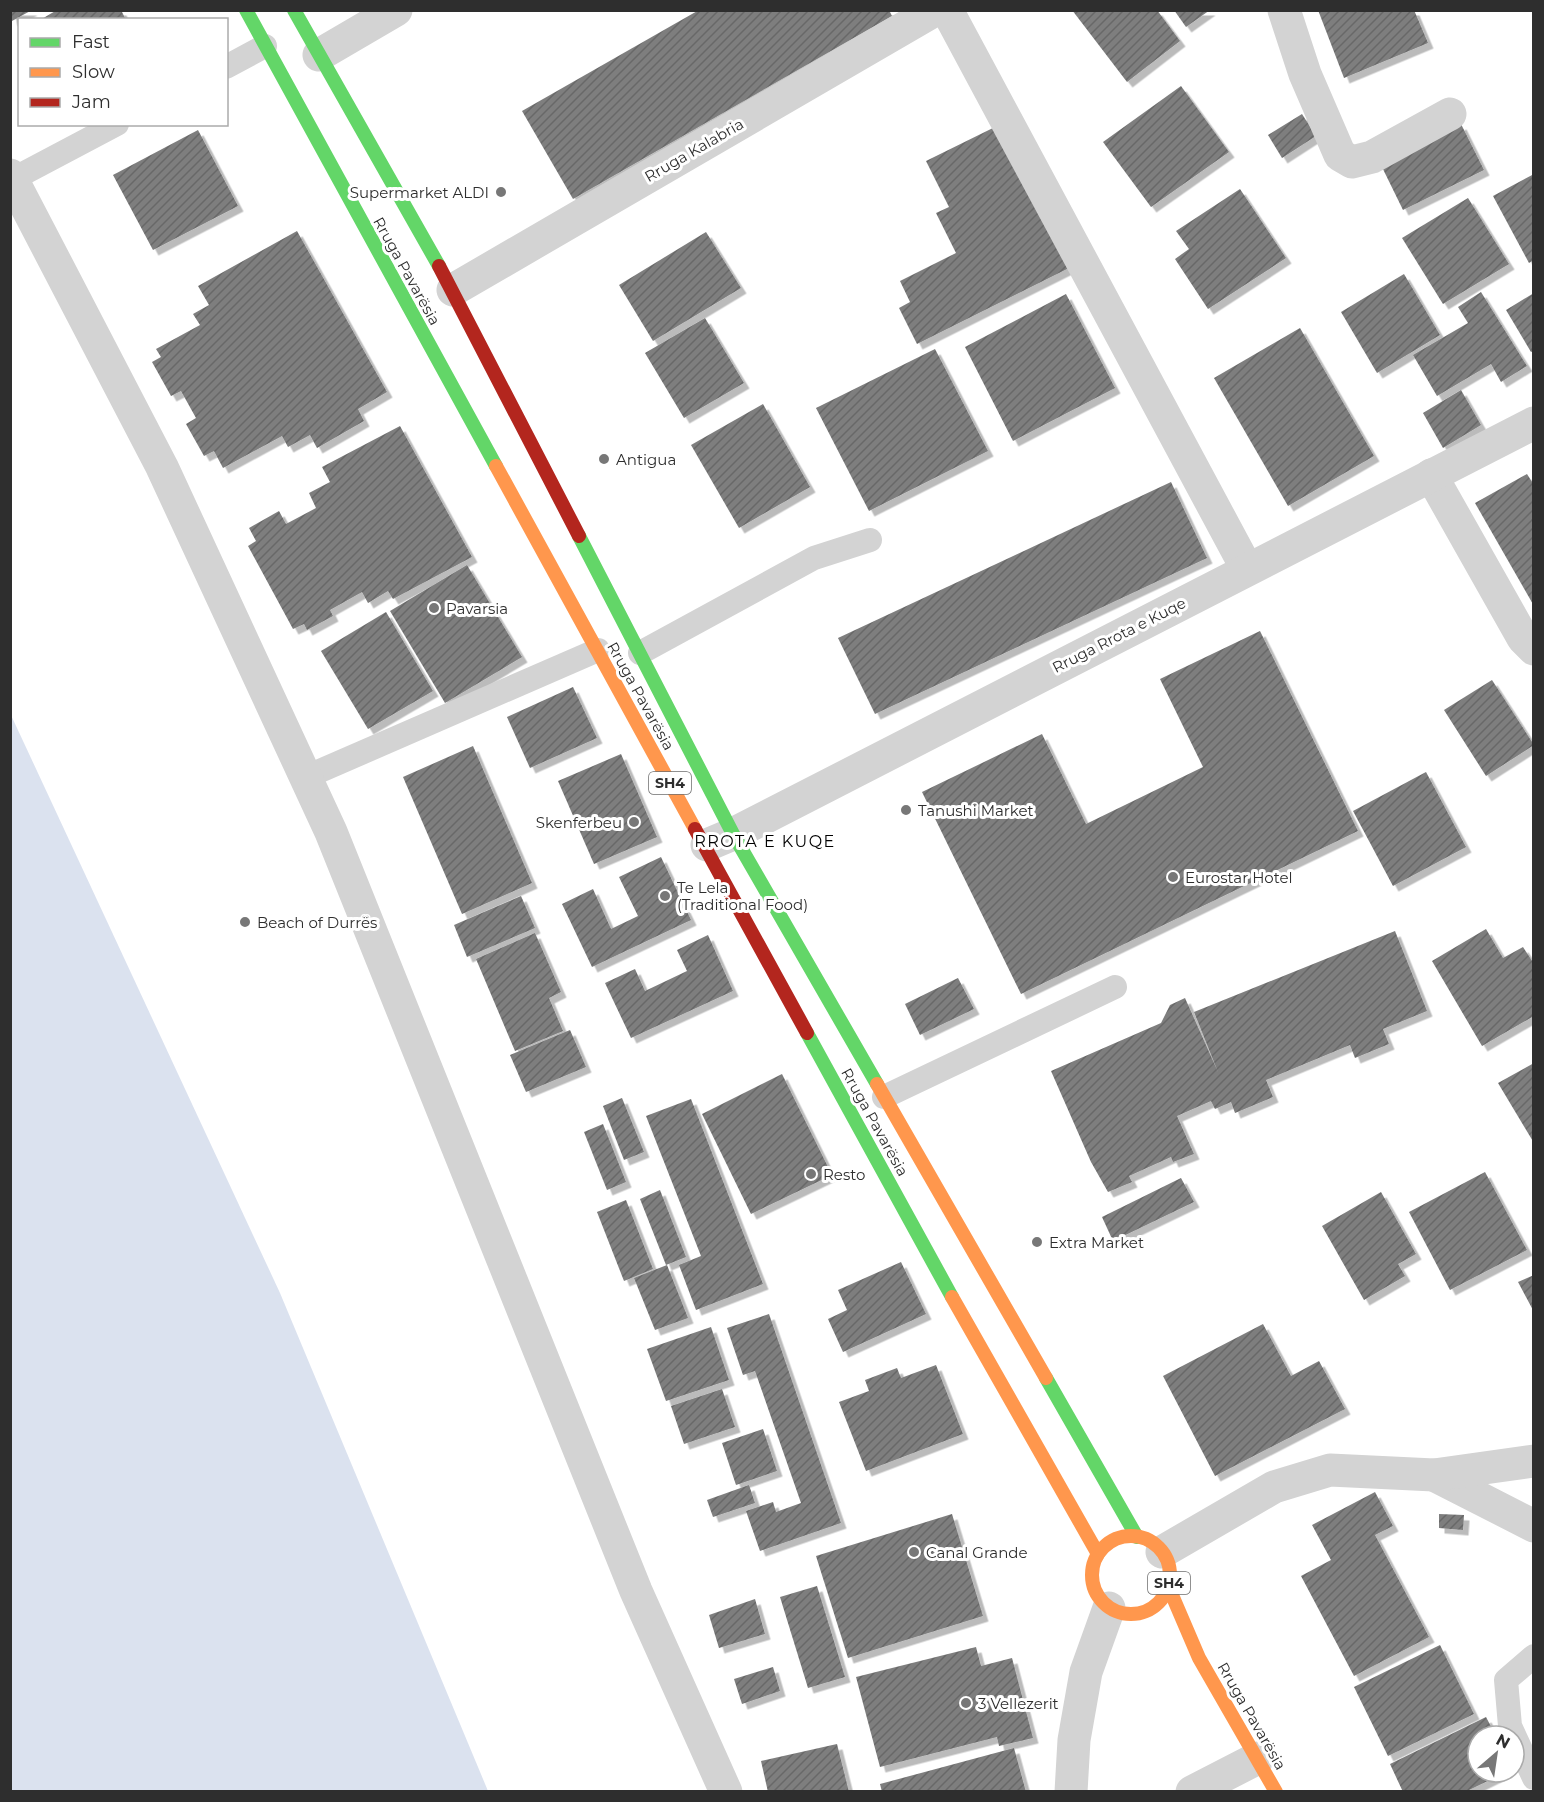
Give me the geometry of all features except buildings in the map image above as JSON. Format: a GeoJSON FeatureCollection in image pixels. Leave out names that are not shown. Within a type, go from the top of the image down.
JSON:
{"type":"FeatureCollection","features":[{"type":"Feature","properties":{"kind":"main road","name":"Rruga Pavarësia"},"geometry":{"type":"LineString","coordinates":[[246,10],[597,650],[884,1097],[1150,1544]]}},
{"type":"Feature","properties":{"kind":"main road","name":"Rruga Pavarësia"},"geometry":{"type":"LineString","coordinates":[[294,10],[453,290],[640,653],[719,840],[973,1336],[1098,1554]]}},
{"type":"Feature","properties":{"kind":"main road"},"geometry":{"type":"LineString","coordinates":[[1108,1608],[1098,1597],[1092,1583],[1092,1568],[1098,1554],[1108,1543],[1122,1537],[1150,1544]]}},
{"type":"Feature","properties":{"kind":"main road","name":"SH4"},"geometry":{"type":"LineString","coordinates":[[1108,1608],[1125,1614],[1143,1613],[1163,1599],[1169,1587],[1168,1563],[1150,1544]]}},
{"type":"Feature","properties":{"kind":"main road","name":"Rruga Pavarësia"},"geometry":{"type":"LineString","coordinates":[[1169,1587],[1199,1658],[1276,1791]]}},
{"type":"Feature","properties":{"kind":"main road","name":"SH4"},"geometry":{"type":"LineString","coordinates":[[1143,1613],[1159,1626]]}},
{"type":"Feature","properties":{"kind":"main road","name":"Rruga Pavarësia"},"geometry":{"type":"LineString","coordinates":[[1175,1639],[1199,1658]]}},
{"type":"Feature","properties":{"kind":"street"},"geometry":{"type":"LineString","coordinates":[[319,55],[396,10]]}},
{"type":"Feature","properties":{"kind":"street","name":"Rruga Kalabria"},"geometry":{"type":"LineString","coordinates":[[453,290],[935,10]]}},
{"type":"Feature","properties":{"kind":"street"},"geometry":{"type":"LineString","coordinates":[[947,10],[1247,569]]}},
{"type":"Feature","properties":{"kind":"street"},"geometry":{"type":"LineString","coordinates":[[1284,10],[1305,74],[1340,155],[1352,162],[1372,157],[1450,114]]}},
{"type":"Feature","properties":{"kind":"street"},"geometry":{"type":"LineString","coordinates":[[12,177],[162,466],[331,832],[636,1592],[726,1791]]}},
{"type":"Feature","properties":{"kind":"street","name":"Rruga Rrota e Kuqe"},"geometry":{"type":"LineString","coordinates":[[719,840],[1533,423]]}},
{"type":"Feature","properties":{"kind":"street"},"geometry":{"type":"LineString","coordinates":[[1431,475],[1523,638],[1533,649]]}},
{"type":"Feature","properties":{"kind":"street"},"geometry":{"type":"LineString","coordinates":[[1150,1544],[1274,1487],[1330,1470],[1434,1475],[1533,1461]]}},
{"type":"Feature","properties":{"kind":"street"},"geometry":{"type":"LineString","coordinates":[[1434,1475],[1533,1526]]}},
{"type":"Feature","properties":{"kind":"street"},"geometry":{"type":"LineString","coordinates":[[1071,1791],[1074,1740],[1086,1672],[1108,1608]]}},
{"type":"Feature","properties":{"kind":"street"},"geometry":{"type":"LineString","coordinates":[[1192,1791],[1258,1758]]}},
{"type":"Feature","properties":{"kind":"lane"},"geometry":{"type":"LineString","coordinates":[[228,66],[265,46]]}},
{"type":"Feature","properties":{"kind":"lane"},"geometry":{"type":"LineString","coordinates":[[12,177],[113,126]]}},
{"type":"Feature","properties":{"kind":"lane"},"geometry":{"type":"LineString","coordinates":[[640,653],[814,558],[870,540]]}},
{"type":"Feature","properties":{"kind":"lane"},"geometry":{"type":"LineString","coordinates":[[306,777],[597,650]]}},
{"type":"Feature","properties":{"kind":"lane"},"geometry":{"type":"LineString","coordinates":[[884,1097],[1115,987]]}},
{"type":"Feature","properties":{"kind":"lane"},"geometry":{"type":"LineString","coordinates":[[1533,1656],[1506,1680],[1510,1726],[1533,1778]]}},
{"type":"Feature","properties":{"kind":"shaded area"},"geometry":{"type":"Polygon","coordinates":[[[10,713],[280,1293],[488,1791],[11,1791],[10,713]]]}},
{"type":"Feature","properties":{"kind":"traffic: fast"},"geometry":{"type":"LineString","coordinates":[[246,10],[496,466]]}},
{"type":"Feature","properties":{"kind":"traffic: fast"},"geometry":{"type":"LineString","coordinates":[[294,10],[439,266]]}},
{"type":"Feature","properties":{"kind":"traffic: fast"},"geometry":{"type":"LineString","coordinates":[[579,536],[733,834],[877,1084]]}},
{"type":"Feature","properties":{"kind":"traffic: fast"},"geometry":{"type":"LineString","coordinates":[[807,1033],[952,1297]]}},
{"type":"Feature","properties":{"kind":"traffic: fast"},"geometry":{"type":"LineString","coordinates":[[1046,1378],[1137,1537]]}},
{"type":"Feature","properties":{"kind":"traffic: slow"},"geometry":{"type":"LineString","coordinates":[[496,466],[695,829]]}},
{"type":"Feature","properties":{"kind":"traffic: slow"},"geometry":{"type":"LineString","coordinates":[[877,1084],[1046,1378]]}},
{"type":"Feature","properties":{"kind":"traffic: slow"},"geometry":{"type":"LineString","coordinates":[[952,1297],[1098,1554]]}},
{"type":"Feature","properties":{"kind":"traffic: slow"},"geometry":{"type":"LineString","coordinates":[[1131,1536],[1146,1539],[1159,1547],[1167,1560],[1170,1575],[1167,1590],[1159,1603],[1146,1611],[1131,1614],[1116,1611],[1103,1603],[1095,1590],[1092,1575],[1095,1560],[1103,1547],[1116,1539],[1131,1536]]}},
{"type":"Feature","properties":{"kind":"traffic: slow"},"geometry":{"type":"LineString","coordinates":[[1169,1588],[1199,1658],[1276,1792]]}},
{"type":"Feature","properties":{"kind":"traffic: jam"},"geometry":{"type":"LineString","coordinates":[[439,266],[579,536]]}},
{"type":"Feature","properties":{"kind":"traffic: jam"},"geometry":{"type":"LineString","coordinates":[[695,829],[807,1033]]}},
{"type":"Feature","properties":{"kind":"place","name":"Supermarket ALDI"},"geometry":{"type":"Point","coordinates":[501,192]}},
{"type":"Feature","properties":{"kind":"place","name":"Antigua"},"geometry":{"type":"Point","coordinates":[604,459]}},
{"type":"Feature","properties":{"kind":"place","name":"Pavarsia"},"geometry":{"type":"Point","coordinates":[434,608]}},
{"type":"Feature","properties":{"kind":"place","name":"Tanushi Market"},"geometry":{"type":"Point","coordinates":[906,810]}},
{"type":"Feature","properties":{"kind":"place","name":"Skenferbeu"},"geometry":{"type":"Point","coordinates":[634,822]}},
{"type":"Feature","properties":{"kind":"place","name":"Eurostar Hotel"},"geometry":{"type":"Point","coordinates":[1173,877]}},
{"type":"Feature","properties":{"kind":"place","name":"Te Lela (Traditional Food)"},"geometry":{"type":"Point","coordinates":[665,896]}},
{"type":"Feature","properties":{"kind":"place","name":"Beach of Durrës"},"geometry":{"type":"Point","coordinates":[245,922]}},
{"type":"Feature","properties":{"kind":"place","name":"Resto"},"geometry":{"type":"Point","coordinates":[811,1174]}},
{"type":"Feature","properties":{"kind":"place","name":"Extra Market"},"geometry":{"type":"Point","coordinates":[1037,1242]}},
{"type":"Feature","properties":{"kind":"place","name":"Canal Grande"},"geometry":{"type":"Point","coordinates":[914,1552]}},
{"type":"Feature","properties":{"kind":"place","name":"3 Vellezerit"},"geometry":{"type":"Point","coordinates":[966,1703]}},
{"type":"Feature","properties":{"kind":"district","name":"RROTA E KUQE"},"geometry":{"type":"Point","coordinates":[765,841]}}]}
